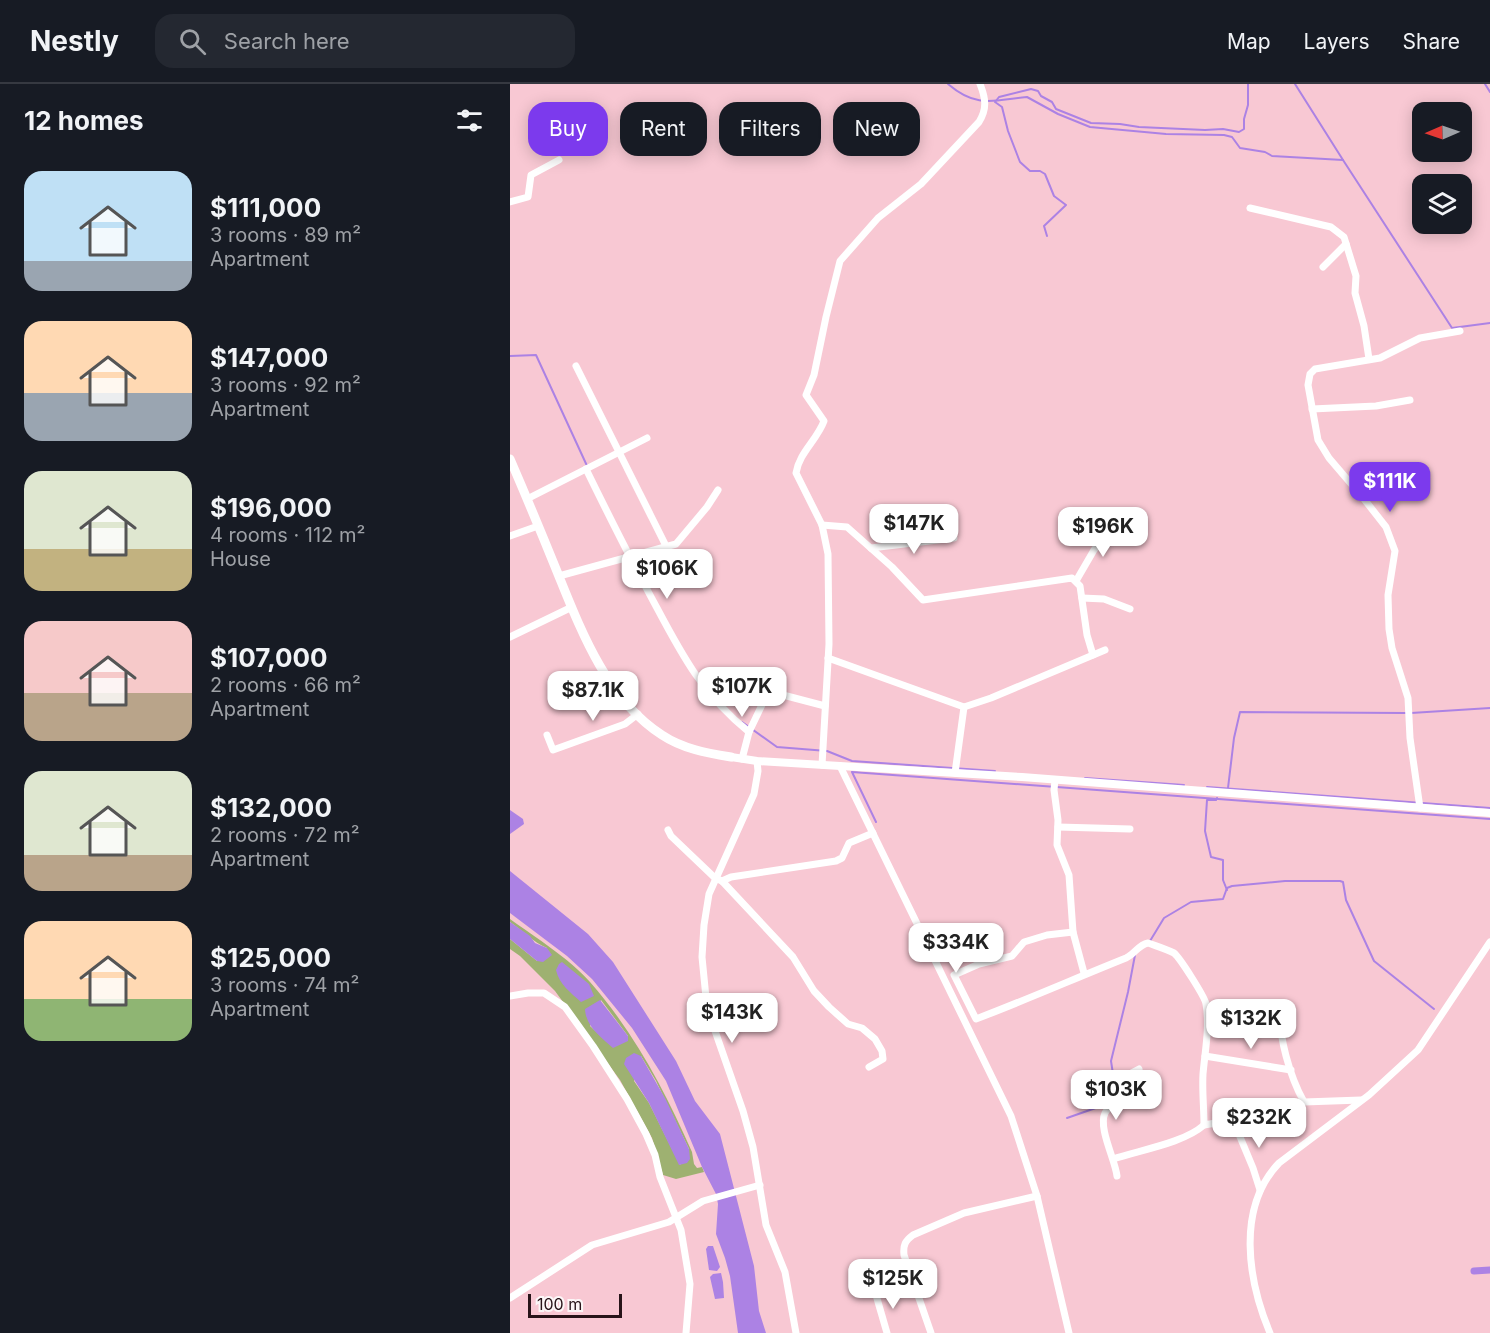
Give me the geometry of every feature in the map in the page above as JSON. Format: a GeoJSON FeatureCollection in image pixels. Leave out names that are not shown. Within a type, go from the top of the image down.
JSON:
{"type":"FeatureCollection","features":[{"type":"Feature","properties":{"kind":"main road"},"geometry":{"type":"LineString","coordinates":[[510,459],[572,607],[610,682],[652,729],[675,742],[698,751],[731,757]]}},
{"type":"Feature","properties":{"kind":"street"},"geometry":{"type":"LineString","coordinates":[[822,765],[830,596],[828,554],[822,525],[796,473],[801,457],[820,432],[824,421],[806,394],[814,375],[840,261],[878,218],[921,184],[979,122],[986,112],[984,94],[980,84]]}},
{"type":"Feature","properties":{"kind":"street"},"geometry":{"type":"LineString","coordinates":[[510,202],[528,197],[531,175],[559,160]]}},
{"type":"Feature","properties":{"kind":"street"},"geometry":{"type":"LineString","coordinates":[[1250,208],[1331,227],[1344,237],[1356,276],[1355,293],[1364,326],[1369,359]]}},
{"type":"Feature","properties":{"kind":"street"},"geometry":{"type":"LineString","coordinates":[[1323,267],[1346,243]]}},
{"type":"Feature","properties":{"kind":"street"},"geometry":{"type":"LineString","coordinates":[[1420,808],[1410,738],[1408,698],[1392,648],[1389,629],[1388,595],[1395,551],[1386,527],[1329,458],[1318,440],[1308,385],[1310,374],[1315,369],[1380,358],[1420,339],[1460,331]]}},
{"type":"Feature","properties":{"kind":"street"},"geometry":{"type":"LineString","coordinates":[[576,366],[666,546]]}},
{"type":"Feature","properties":{"kind":"street"},"geometry":{"type":"LineString","coordinates":[[1312,409],[1376,406],[1410,400]]}},
{"type":"Feature","properties":{"kind":"street"},"geometry":{"type":"LineString","coordinates":[[527,499],[647,438]]}},
{"type":"Feature","properties":{"kind":"street"},"geometry":{"type":"LineString","coordinates":[[586,469],[629,557],[690,668],[727,715],[749,732]]}},
{"type":"Feature","properties":{"kind":"street"},"geometry":{"type":"LineString","coordinates":[[559,576],[676,544],[718,490]]}},
{"type":"Feature","properties":{"kind":"street"},"geometry":{"type":"LineString","coordinates":[[1076,581],[1094,550],[1115,524]]}},
{"type":"Feature","properties":{"kind":"street"},"geometry":{"type":"LineString","coordinates":[[822,525],[847,527],[923,600],[1072,578],[1080,585],[1087,635],[1093,655]]}},
{"type":"Feature","properties":{"kind":"street"},"geometry":{"type":"LineString","coordinates":[[510,536],[538,526]]}},
{"type":"Feature","properties":{"kind":"street"},"geometry":{"type":"LineString","coordinates":[[871,548],[954,538]]}},
{"type":"Feature","properties":{"kind":"street"},"geometry":{"type":"LineString","coordinates":[[1082,598],[1104,600],[1130,609]]}},
{"type":"Feature","properties":{"kind":"street"},"geometry":{"type":"LineString","coordinates":[[510,637],[572,607]]}},
{"type":"Feature","properties":{"kind":"street"},"geometry":{"type":"LineString","coordinates":[[828,658],[964,708],[1105,650]]}},
{"type":"Feature","properties":{"kind":"street"},"geometry":{"type":"LineString","coordinates":[[753,679],[783,695],[825,706]]}},
{"type":"Feature","properties":{"kind":"street"},"geometry":{"type":"LineString","coordinates":[[741,759],[749,732],[770,688]]}},
{"type":"Feature","properties":{"kind":"street"},"geometry":{"type":"LineString","coordinates":[[955,773],[964,708]]}},
{"type":"Feature","properties":{"kind":"street"},"geometry":{"type":"LineString","coordinates":[[547,735],[553,750],[625,724],[638,714]]}},
{"type":"Feature","properties":{"kind":"street"},"geometry":{"type":"LineString","coordinates":[[731,757],[757,761],[1055,780],[1490,813]]}},
{"type":"Feature","properties":{"kind":"street"},"geometry":{"type":"LineString","coordinates":[[757,761],[758,771],[754,794],[719,879],[709,894],[702,957],[707,1008],[743,1111],[753,1147],[766,1226],[785,1272],[796,1333]]}},
{"type":"Feature","properties":{"kind":"street"},"geometry":{"type":"LineString","coordinates":[[840,766],[1011,1116],[1037,1196],[1069,1333]]}},
{"type":"Feature","properties":{"kind":"street"},"geometry":{"type":"LineString","coordinates":[[1055,780],[1057,845],[1069,875],[1073,932],[1084,973]]}},
{"type":"Feature","properties":{"kind":"street"},"geometry":{"type":"LineString","coordinates":[[1058,827],[1131,829]]}},
{"type":"Feature","properties":{"kind":"street"},"geometry":{"type":"LineString","coordinates":[[668,830],[671,836],[719,879],[793,957],[814,991],[829,1007],[848,1024],[862,1028],[875,1039],[882,1051],[883,1059],[869,1067]]}},
{"type":"Feature","properties":{"kind":"street"},"geometry":{"type":"LineString","coordinates":[[719,879],[836,861],[842,858],[849,843],[873,833]]}},
{"type":"Feature","properties":{"kind":"street"},"geometry":{"type":"LineString","coordinates":[[1073,932],[1047,935],[1024,942],[1012,956],[979,964],[954,975],[976,1019],[1130,956],[1144,943],[1173,952],[1203,995],[1206,1003],[1204,1125]]}},
{"type":"Feature","properties":{"kind":"street"},"geometry":{"type":"LineString","coordinates":[[1270,1333],[1254,1282],[1251,1251],[1250,1224],[1260,1190],[1271,1171],[1279,1163],[1341,1118],[1418,1050],[1490,942]]}},
{"type":"Feature","properties":{"kind":"street"},"geometry":{"type":"LineString","coordinates":[[510,996],[544,993],[564,1006],[599,1055],[646,1134],[677,1218],[690,1284],[686,1333]]}},
{"type":"Feature","properties":{"kind":"street"},"geometry":{"type":"LineString","coordinates":[[1280,1006],[1279,1020],[1282,1039],[1298,1092],[1304,1102]]}},
{"type":"Feature","properties":{"kind":"street"},"geometry":{"type":"LineString","coordinates":[[1205,1056],[1291,1070]]}},
{"type":"Feature","properties":{"kind":"street"},"geometry":{"type":"LineString","coordinates":[[1117,1176],[1103,1125],[1104,1116],[1118,1099],[1118,1080],[1139,1069]]}},
{"type":"Feature","properties":{"kind":"street"},"geometry":{"type":"LineString","coordinates":[[1113,1159],[1179,1139],[1204,1125],[1257,1116],[1304,1102],[1361,1100]]}},
{"type":"Feature","properties":{"kind":"street"},"geometry":{"type":"LineString","coordinates":[[1233,1120],[1260,1190]]}},
{"type":"Feature","properties":{"kind":"street"},"geometry":{"type":"LineString","coordinates":[[510,1298],[592,1245],[677,1218],[690,1208],[714,1198],[760,1185]]}},
{"type":"Feature","properties":{"kind":"street"},"geometry":{"type":"LineString","coordinates":[[931,1333],[904,1255],[903,1247],[906,1240],[964,1213],[1037,1196]]}},
{"type":"Feature","properties":{"kind":"street"},"geometry":{"type":"LineString","coordinates":[[876,1295],[887,1333]]}},
{"type":"Feature","properties":{"kind":"green space"},"geometry":{"type":"Polygon","coordinates":[[[510,919],[573,965],[606,1001],[647,1063],[682,1129],[692,1152],[694,1164],[697,1168],[702,1167],[704,1172],[676,1179],[663,1175],[652,1138],[620,1080],[555,991],[510,949],[510,939],[537,961],[547,948],[510,922],[510,919]],[[601,1000],[590,1026],[601,1036],[628,1041],[628,1036],[601,1000]],[[641,1056],[634,1081],[649,1103],[680,1165],[689,1149],[656,1081],[641,1056]]]}},
{"type":"Feature","properties":{"kind":"shaded area"},"geometry":{"type":"Polygon","coordinates":[[[510,810],[523,819],[524,824],[510,834],[510,810]]]}},
{"type":"Feature","properties":{"kind":"shaded area"},"geometry":{"type":"Polygon","coordinates":[[[510,871],[588,934],[613,962],[676,1061],[695,1101],[720,1134],[754,1266],[759,1311],[766,1333],[738,1333],[730,1276],[716,1234],[718,1204],[716,1194],[702,1167],[666,1081],[632,1028],[592,979],[567,956],[510,913],[510,871]]]}},
{"type":"Feature","properties":{"kind":"shaded area"},"geometry":{"type":"Polygon","coordinates":[[[510,922],[530,936],[535,943],[547,948],[552,955],[543,962],[537,961],[510,939],[510,922]]]}},
{"type":"Feature","properties":{"kind":"shaded area"},"geometry":{"type":"Polygon","coordinates":[[[562,962],[589,984],[594,996],[581,1002],[566,988],[556,970],[562,962]]]}},
{"type":"Feature","properties":{"kind":"shaded area"},"geometry":{"type":"Polygon","coordinates":[[[600,1000],[628,1036],[628,1041],[613,1048],[595,1031],[586,1015],[585,1009],[600,1000]]]}},
{"type":"Feature","properties":{"kind":"shaded area"},"geometry":{"type":"Polygon","coordinates":[[[634,1053],[641,1056],[666,1100],[689,1149],[690,1159],[687,1163],[679,1165],[649,1103],[624,1064],[626,1058],[634,1053]]]}},
{"type":"Feature","properties":{"kind":"shaded area"},"geometry":{"type":"Polygon","coordinates":[[[708,1246],[713,1246],[720,1267],[717,1271],[709,1270],[706,1249],[708,1246]]]}},
{"type":"Feature","properties":{"kind":"shaded area"},"geometry":{"type":"Polygon","coordinates":[[[721,1273],[724,1298],[715,1299],[710,1277],[721,1273]]]}},
{"type":"Feature","properties":{"kind":"waterway"},"geometry":{"type":"LineString","coordinates":[[948,84],[958,92],[977,100],[995,101],[1027,97],[1058,114],[1090,127],[1166,134],[1224,135],[1232,137],[1240,148],[1265,152],[1272,156],[1343,160],[1452,328],[1490,323]]}},
{"type":"Feature","properties":{"kind":"waterway"},"geometry":{"type":"LineString","coordinates":[[1047,236],[1044,226],[1066,205],[1054,196],[1045,174],[1040,171],[1030,171],[1020,162],[1002,107],[995,102],[999,97],[1031,89],[1038,91],[1041,96],[1052,102],[1056,109],[1091,123],[1139,127],[1223,129],[1239,132],[1244,129],[1248,105],[1248,84]]}},
{"type":"Feature","properties":{"kind":"waterway"},"geometry":{"type":"LineString","coordinates":[[1295,84],[1343,160]]}},
{"type":"Feature","properties":{"kind":"waterway"},"geometry":{"type":"LineString","coordinates":[[1485,84],[1490,92]]}},
{"type":"Feature","properties":{"kind":"waterway"},"geometry":{"type":"LineString","coordinates":[[510,356],[536,355],[588,468]]}},
{"type":"Feature","properties":{"kind":"waterway"},"geometry":{"type":"LineString","coordinates":[[1411,713],[1490,708]]}},
{"type":"Feature","properties":{"kind":"waterway"},"geometry":{"type":"LineString","coordinates":[[1228,788],[1234,738],[1240,712],[1406,713]]}},
{"type":"Feature","properties":{"kind":"waterway"},"geometry":{"type":"LineString","coordinates":[[742,722],[777,747],[827,751],[852,761],[995,771]]}},
{"type":"Feature","properties":{"kind":"waterway"},"geometry":{"type":"LineString","coordinates":[[876,822],[852,772],[1490,819]]}},
{"type":"Feature","properties":{"kind":"waterway"},"geometry":{"type":"LineString","coordinates":[[1085,778],[1184,785]]}},
{"type":"Feature","properties":{"kind":"waterway"},"geometry":{"type":"LineString","coordinates":[[1207,787],[1490,808]]}},
{"type":"Feature","properties":{"kind":"waterway"},"geometry":{"type":"LineString","coordinates":[[1217,798],[1207,800],[1205,831],[1211,857],[1223,860],[1223,880],[1227,890]]}},
{"type":"Feature","properties":{"kind":"waterway"},"geometry":{"type":"LineString","coordinates":[[1150,941],[1164,918],[1191,902],[1223,899],[1227,888],[1232,886],[1285,881],[1340,881],[1343,882],[1346,900],[1374,961],[1434,1009]]}},
{"type":"Feature","properties":{"kind":"waterway"},"geometry":{"type":"LineString","coordinates":[[1115,1087],[1111,1061],[1135,955]]}},
{"type":"Feature","properties":{"kind":"waterway"},"geometry":{"type":"LineString","coordinates":[[1067,1118],[1110,1103]]}},
{"type":"Feature","properties":{"kind":"waterway"},"geometry":{"type":"LineString","coordinates":[[1474,1271],[1490,1270]]}}]}
